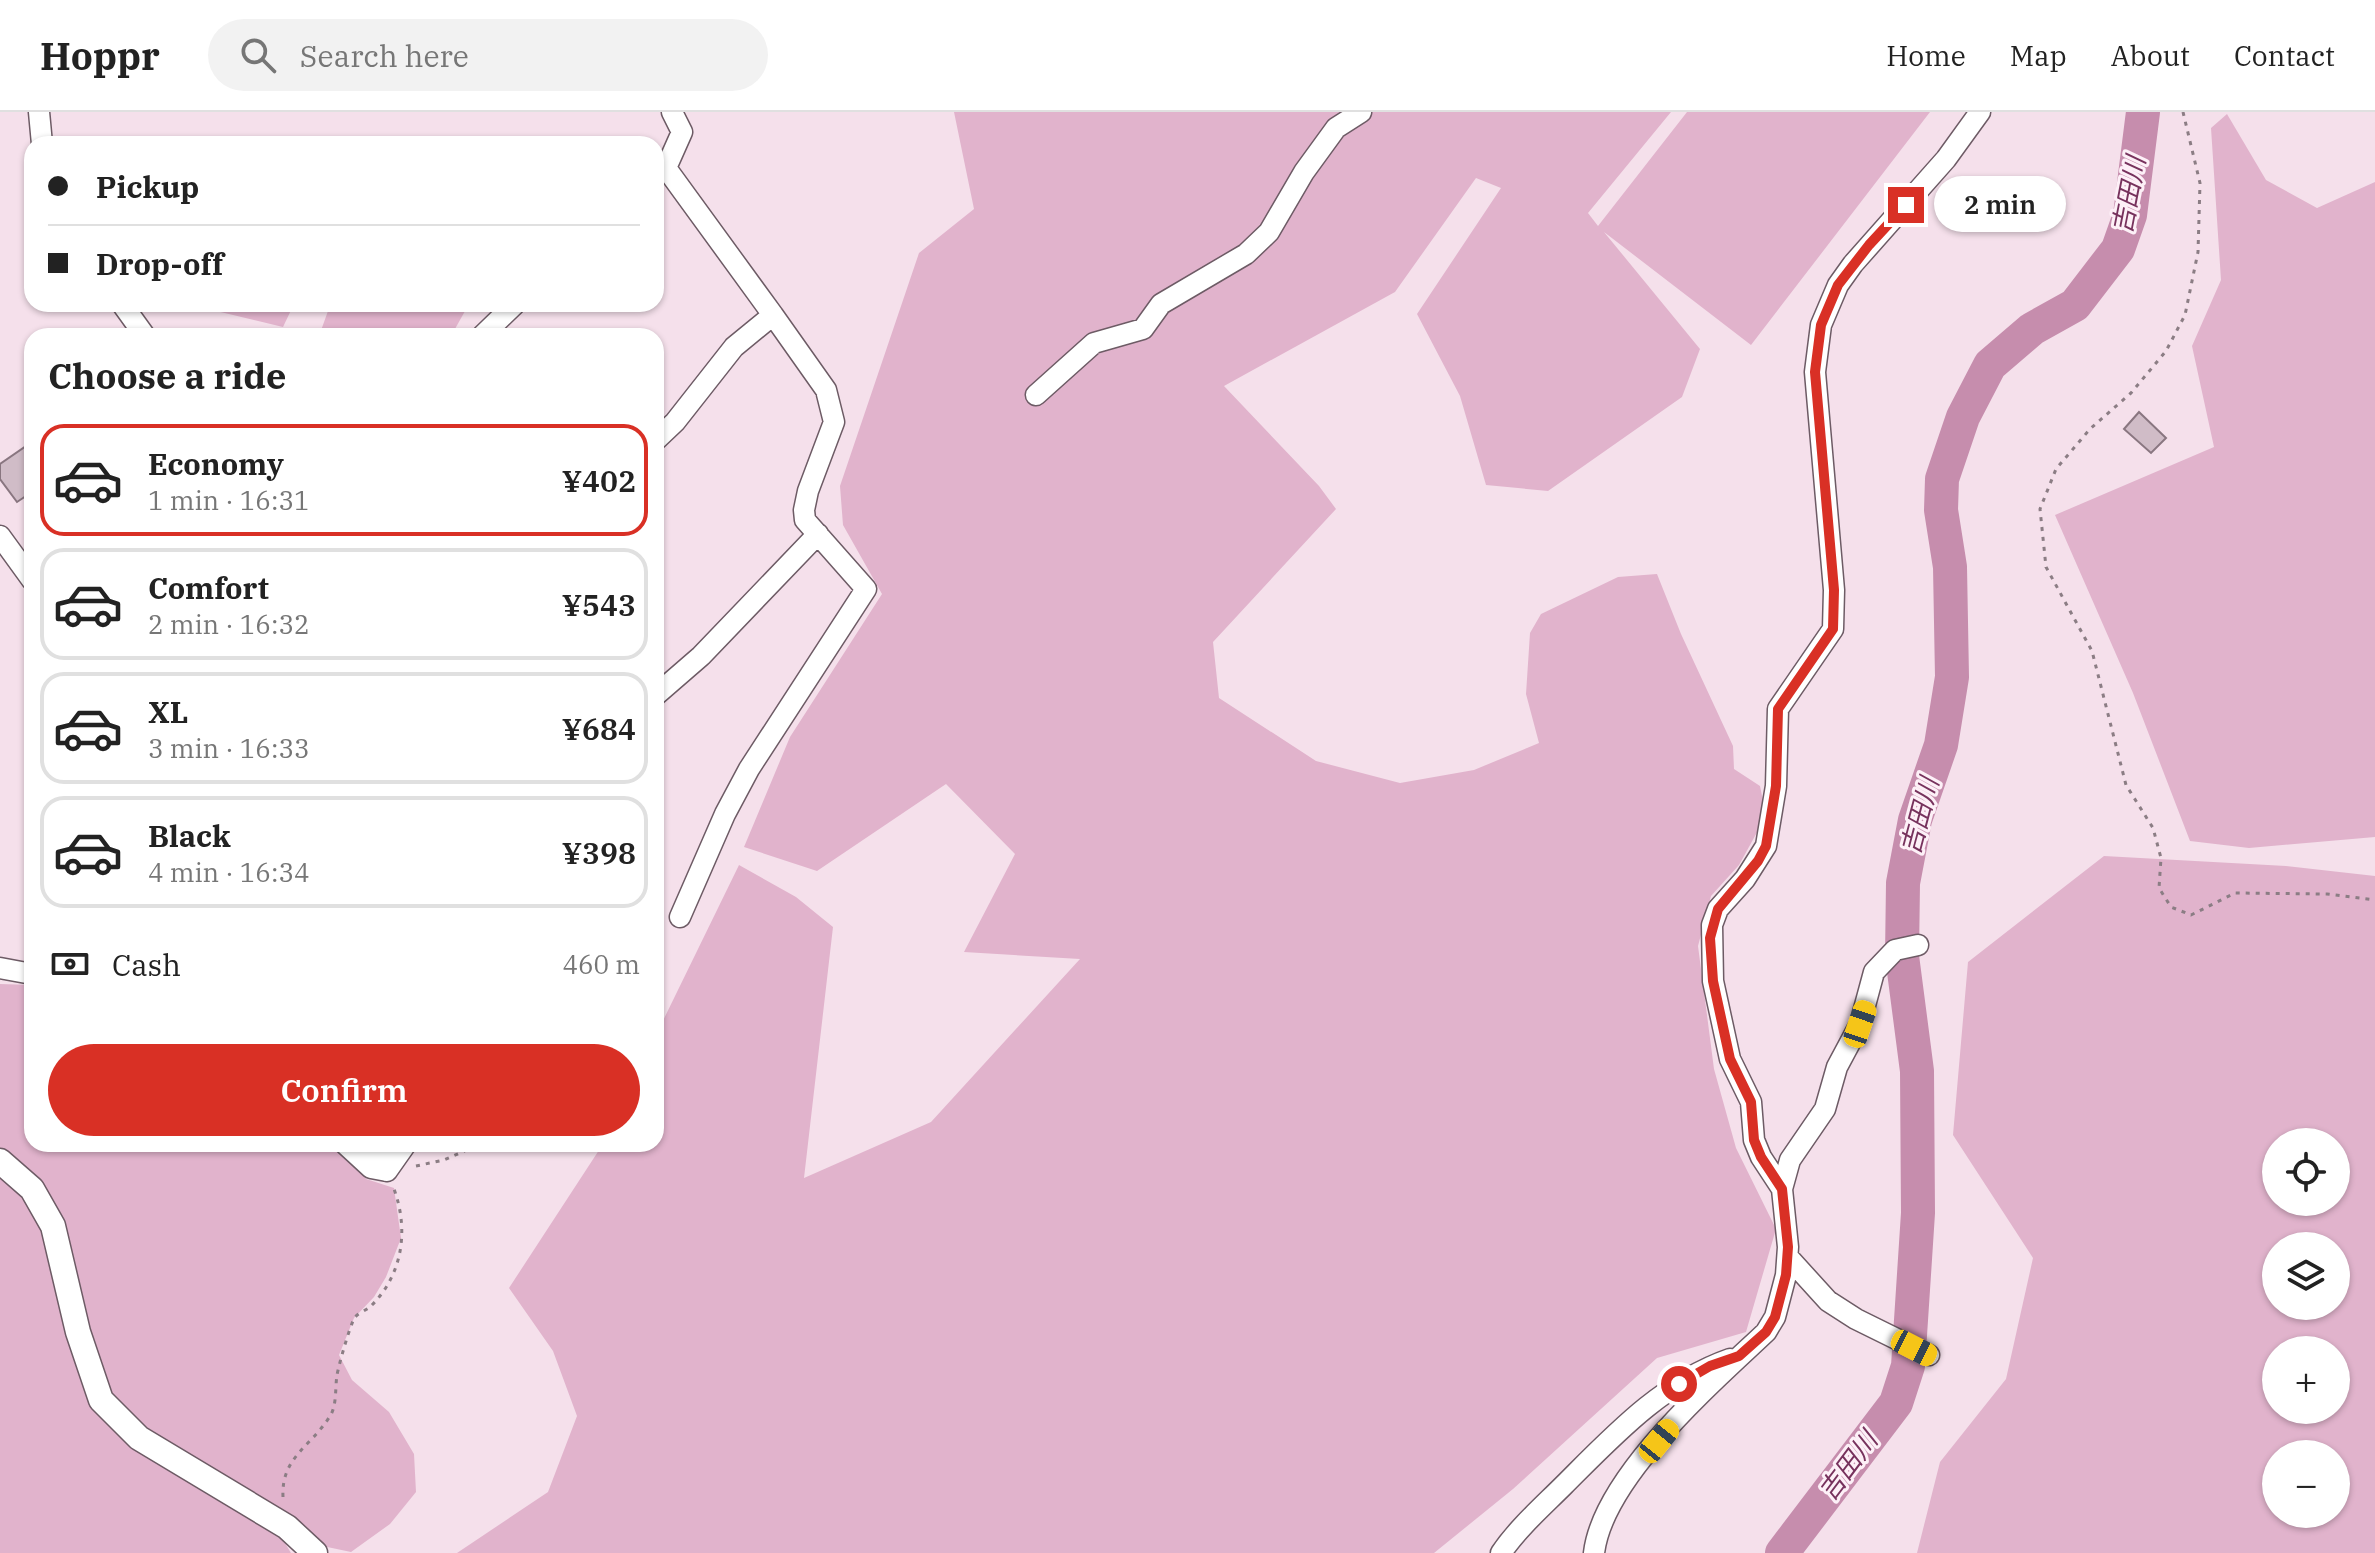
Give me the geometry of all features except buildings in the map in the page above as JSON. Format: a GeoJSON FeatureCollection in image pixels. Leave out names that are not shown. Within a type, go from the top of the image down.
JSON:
{"type":"FeatureCollection","features":[{"type":"Feature","properties":{"kind":"street"},"geometry":{"type":"LineString","coordinates":[[39,112],[41,136]]}},
{"type":"Feature","properties":{"kind":"street"},"geometry":{"type":"LineString","coordinates":[[664,167],[682,132],[672,112]]}},
{"type":"Feature","properties":{"kind":"street"},"geometry":{"type":"LineString","coordinates":[[1036,395],[1094,343],[1143,329],[1161,304],[1246,254],[1269,232],[1304,172],[1336,128],[1361,112]]}},
{"type":"Feature","properties":{"kind":"street"},"geometry":{"type":"LineString","coordinates":[[1782,1189],[1754,1140],[1751,1102],[1730,1059],[1713,981],[1710,938],[1718,909],[1758,861],[1766,846],[1776,786],[1778,709],[1833,629],[1834,590],[1814,357],[1821,325],[1838,285],[1877,235],[1946,159],[1980,112]]}},
{"type":"Feature","properties":{"kind":"street"},"geometry":{"type":"LineString","coordinates":[[664,177],[773,315],[826,390],[834,422],[804,510],[805,520],[866,589],[749,769],[725,814],[680,917]]}},
{"type":"Feature","properties":{"kind":"street"},"geometry":{"type":"LineString","coordinates":[[490,328],[507,312]]}},
{"type":"Feature","properties":{"kind":"street"},"geometry":{"type":"LineString","coordinates":[[664,432],[734,347],[773,315]]}},
{"type":"Feature","properties":{"kind":"street"},"geometry":{"type":"LineString","coordinates":[[664,688],[701,656],[818,534]]}},
{"type":"Feature","properties":{"kind":"street"},"geometry":{"type":"LineString","coordinates":[[0,536],[24,569]]}},
{"type":"Feature","properties":{"kind":"street"},"geometry":{"type":"LineString","coordinates":[[1594,1553],[1601,1520],[1611,1501],[1681,1414],[1766,1332],[1775,1317],[1788,1257],[1782,1189],[1790,1160],[1825,1109],[1837,1067],[1860,1024],[1874,972],[1895,950],[1918,945]]}},
{"type":"Feature","properties":{"kind":"street"},"geometry":{"type":"LineString","coordinates":[[0,968],[24,972]]}},
{"type":"Feature","properties":{"kind":"street"},"geometry":{"type":"LineString","coordinates":[[354,1152],[371,1168],[387,1171]]}},
{"type":"Feature","properties":{"kind":"street"},"geometry":{"type":"LineString","coordinates":[[379,1152],[387,1171]]}},
{"type":"Feature","properties":{"kind":"street"},"geometry":{"type":"LineString","coordinates":[[387,1171],[400,1152]]}},
{"type":"Feature","properties":{"kind":"street"},"geometry":{"type":"LineString","coordinates":[[0,1161],[32,1189],[53,1226],[78,1332],[101,1400],[139,1438],[287,1527],[315,1553]]}},
{"type":"Feature","properties":{"kind":"street"},"geometry":{"type":"LineString","coordinates":[[1788,1257],[1828,1301],[1856,1319],[1929,1355]]}},
{"type":"Feature","properties":{"kind":"street"},"geometry":{"type":"LineString","coordinates":[[1501,1553],[1521,1528],[1636,1412],[1710,1366],[1739,1356]]}},
{"type":"Feature","properties":{"kind":"path"},"geometry":{"type":"LineString","coordinates":[[2183,112],[2200,183],[2198,252],[2185,315],[2166,351],[2131,393],[2090,429],[2056,469],[2040,509],[2046,567],[2092,651],[2126,785],[2153,828],[2161,858],[2159,888],[2171,907],[2191,915],[2235,893],[2327,894],[2375,900]]}},
{"type":"Feature","properties":{"kind":"path"},"geometry":{"type":"LineString","coordinates":[[283,1508],[282,1479],[293,1459],[333,1413],[337,1371],[354,1318],[370,1307],[396,1271],[403,1242],[401,1209],[387,1171],[444,1160],[462,1152]]}},
{"type":"Feature","properties":{"kind":"shaded area"},"geometry":{"type":"Polygon","coordinates":[[[954,112],[1671,112],[1588,213],[1598,226],[1687,112],[1930,112],[1751,345],[1604,232],[1700,349],[1682,397],[1548,491],[1486,485],[1460,396],[1417,314],[1501,188],[1476,178],[1395,292],[1224,386],[1319,486],[1336,509],[1213,642],[1219,698],[1316,761],[1400,783],[1474,770],[1539,743],[1526,694],[1530,633],[1541,614],[1618,577],[1657,574],[1733,746],[1734,769],[1760,786],[1766,816],[1739,865],[1711,896],[1698,946],[1714,1069],[1736,1148],[1776,1229],[1746,1332],[1657,1358],[1513,1489],[1434,1553],[457,1553],[548,1492],[577,1416],[553,1351],[509,1288],[598,1152],[664,1152],[664,1019],[739,865],[796,897],[833,927],[804,1178],[931,1122],[1080,959],[964,952],[1015,854],[946,784],[817,871],[744,847],[790,737],[882,594],[843,525],[840,486],[919,253],[974,209],[954,112]]]}},
{"type":"Feature","properties":{"kind":"shaded area"},"geometry":{"type":"Polygon","coordinates":[[[2227,114],[2266,180],[2317,208],[2375,182],[2375,837],[2249,848],[2190,841],[2133,693],[2055,515],[2214,447],[2192,346],[2221,280],[2211,128],[2227,114]]]}},
{"type":"Feature","properties":{"kind":"shaded area"},"geometry":{"type":"Polygon","coordinates":[[[220,312],[290,312],[283,327],[220,312]]]}},
{"type":"Feature","properties":{"kind":"shaded area"},"geometry":{"type":"Polygon","coordinates":[[[328,312],[464,312],[456,328],[322,328],[328,312]]]}},
{"type":"Feature","properties":{"kind":"shaded area"},"geometry":{"type":"Polygon","coordinates":[[[2104,856],[2286,866],[2375,876],[2375,1553],[1917,1553],[1940,1462],[2006,1379],[2033,1258],[1953,1135],[1968,962],[2104,856]]]}},
{"type":"Feature","properties":{"kind":"shaded area"},"geometry":{"type":"Polygon","coordinates":[[[0,984],[24,985],[24,1152],[347,1152],[366,1179],[394,1188],[401,1238],[386,1277],[374,1297],[354,1318],[339,1355],[352,1380],[389,1412],[414,1454],[416,1492],[390,1524],[351,1552],[313,1544],[258,1498],[291,1553],[0,1553],[0,984]]]}},
{"type":"Feature","properties":{"kind":"waterway","name":"吉田川"},"geometry":{"type":"LineString","coordinates":[[1782,1553],[1896,1403],[1908,1366],[1918,1213],[1917,1071],[1902,956],[1903,883],[1915,820],[1941,745],[1952,677],[1950,567],[1941,510],[1942,479],[1963,417],[1990,365],[2032,329],[2075,305],[2118,249],[2130,215],[2143,112]]}},
{"type":"Feature","properties":{"kind":"route"},"geometry":{"type":"LineString","coordinates":[[1679,1384],[1710,1366],[1739,1356],[1766,1332],[1775,1317],[1786,1275],[1788,1247],[1782,1189],[1754,1140],[1751,1102],[1730,1059],[1713,981],[1710,938],[1718,909],[1745,879],[1766,846],[1776,786],[1778,709],[1833,629],[1834,590],[1814,357],[1821,325],[1838,285],[1885,226],[1906,205]]}}]}
